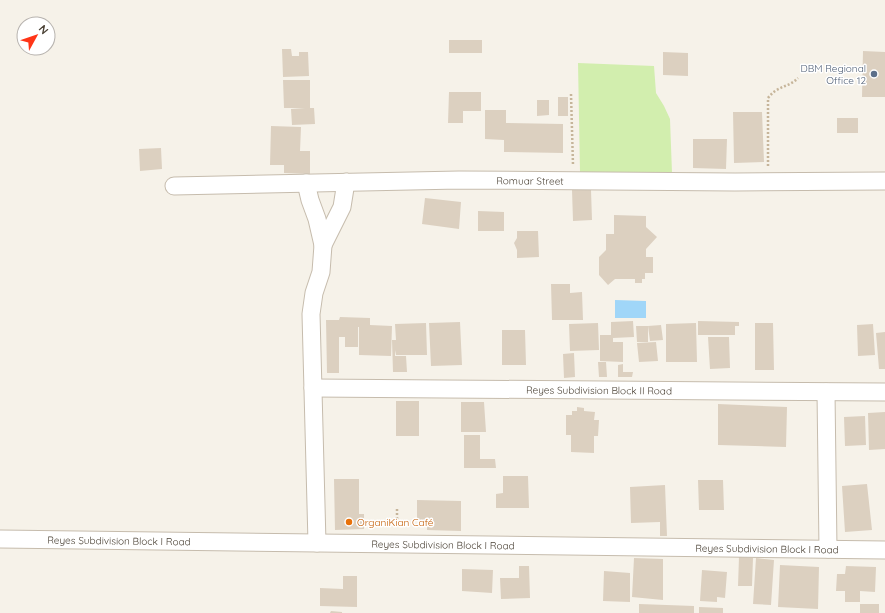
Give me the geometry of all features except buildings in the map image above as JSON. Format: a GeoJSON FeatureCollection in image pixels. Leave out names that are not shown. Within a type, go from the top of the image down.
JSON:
{"type":"FeatureCollection","features":[{"type":"Feature","properties":{"kind":"street","name":"Romuar Street"},"geometry":{"type":"LineString","coordinates":[[174,186],[459,180],[769,182],[885,181]]}},
{"type":"Feature","properties":{"kind":"street"},"geometry":{"type":"LineString","coordinates":[[323,245],[342,207],[346,182]]}},
{"type":"Feature","properties":{"kind":"street"},"geometry":{"type":"LineString","coordinates":[[306,183],[323,245],[321,272],[314,293],[311,314],[317,542]]}},
{"type":"Feature","properties":{"kind":"street","name":"Reyes Subdivision Block II Road"},"geometry":{"type":"LineString","coordinates":[[313,388],[885,392]]}},
{"type":"Feature","properties":{"kind":"street"},"geometry":{"type":"LineString","coordinates":[[826,392],[828,549]]}},
{"type":"Feature","properties":{"kind":"street","name":"Reyes Subdivision Block I Road"},"geometry":{"type":"LineString","coordinates":[[0,539],[885,550]]}},
{"type":"Feature","properties":{"kind":"path"},"geometry":{"type":"LineString","coordinates":[[769,182],[768,98],[778,88],[794,82],[798,78]]}},
{"type":"Feature","properties":{"kind":"path"},"geometry":{"type":"LineString","coordinates":[[571,94],[573,181]]}},
{"type":"Feature","properties":{"kind":"path"},"geometry":{"type":"LineString","coordinates":[[364,522],[397,522]]}},
{"type":"Feature","properties":{"kind":"green space"},"geometry":{"type":"Polygon","coordinates":[[[578,63],[654,66],[656,93],[670,119],[672,173],[580,172],[578,63]]]}},
{"type":"Feature","properties":{"kind":"water"},"geometry":{"type":"Polygon","coordinates":[[[615,300],[646,301],[646,318],[615,318],[615,300]]]}},
{"type":"Feature","properties":{"kind":"place","name":"DBM Regional Office 12"},"geometry":{"type":"Point","coordinates":[874,74]}},
{"type":"Feature","properties":{"kind":"place","name":"OrganiKian Café"},"geometry":{"type":"Point","coordinates":[349,522]}}]}
